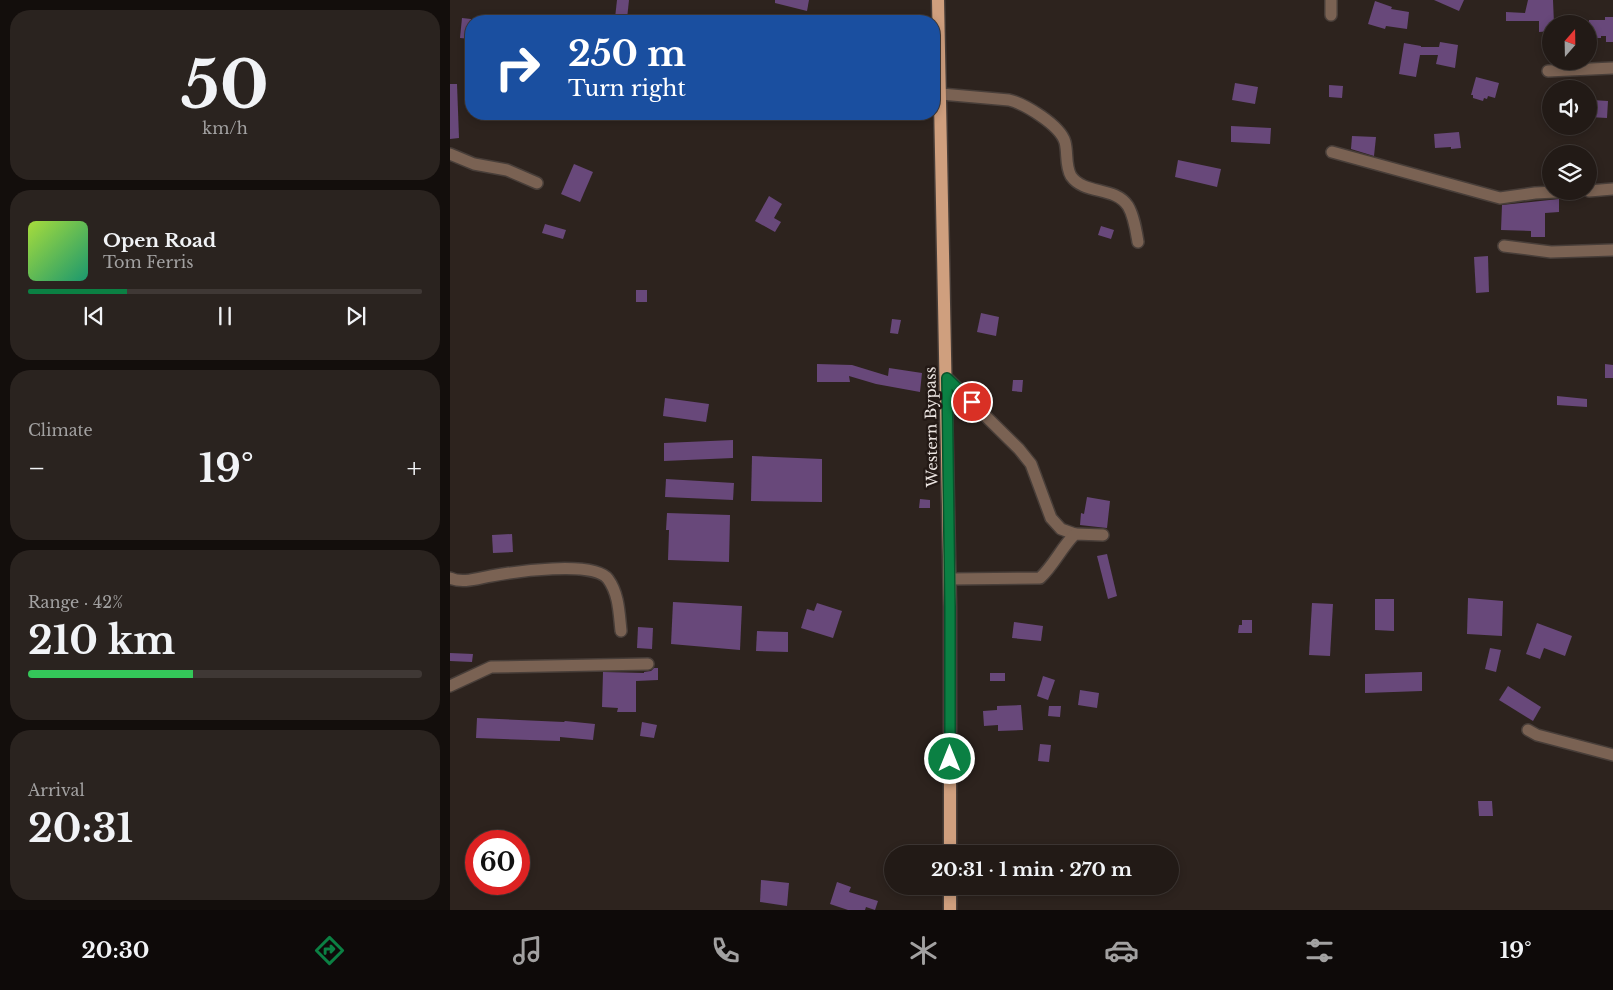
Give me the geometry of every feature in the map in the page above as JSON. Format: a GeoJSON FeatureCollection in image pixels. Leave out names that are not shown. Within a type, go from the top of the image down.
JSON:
{"type":"FeatureCollection","features":[{"type":"Feature","properties":{"kind":"main road","name":"Western Bypass"},"geometry":{"type":"LineString","coordinates":[[938,0],[938,15]]}},
{"type":"Feature","properties":{"kind":"main road","name":"Western Bypass"},"geometry":{"type":"LineString","coordinates":[[940,94],[950,579],[950,845]]}},
{"type":"Feature","properties":{"kind":"main road"},"geometry":{"type":"LineString","coordinates":[[950,895],[950,910]]}},
{"type":"Feature","properties":{"kind":"lane"},"geometry":{"type":"LineString","coordinates":[[1331,0],[1331,14]]}},
{"type":"Feature","properties":{"kind":"lane"},"geometry":{"type":"LineString","coordinates":[[1548,71],[1613,68]]}},
{"type":"Feature","properties":{"kind":"lane"},"geometry":{"type":"LineString","coordinates":[[940,94],[1009,100],[1034,110],[1063,136],[1068,169],[1072,177],[1082,184],[1113,194],[1123,200],[1132,216],[1138,242]]}},
{"type":"Feature","properties":{"kind":"lane"},"geometry":{"type":"LineString","coordinates":[[1332,152],[1500,198],[1542,193]]}},
{"type":"Feature","properties":{"kind":"lane"},"geometry":{"type":"LineString","coordinates":[[450,154],[474,164],[506,170],[537,183]]}},
{"type":"Feature","properties":{"kind":"lane"},"geometry":{"type":"LineString","coordinates":[[1597,190],[1613,189]]}},
{"type":"Feature","properties":{"kind":"lane"},"geometry":{"type":"LineString","coordinates":[[1504,246],[1551,252],[1613,250]]}},
{"type":"Feature","properties":{"kind":"lane"},"geometry":{"type":"LineString","coordinates":[[947,378],[1019,449],[1031,464],[1051,518],[1061,529],[1075,534],[1102,535]]}},
{"type":"Feature","properties":{"kind":"lane"},"geometry":{"type":"LineString","coordinates":[[950,579],[1040,578],[1075,534]]}},
{"type":"Feature","properties":{"kind":"lane"},"geometry":{"type":"LineString","coordinates":[[450,578],[458,581],[471,580],[533,570],[595,571],[606,577],[614,589],[621,631]]}},
{"type":"Feature","properties":{"kind":"lane"},"geometry":{"type":"LineString","coordinates":[[450,686],[492,667],[648,664]]}},
{"type":"Feature","properties":{"kind":"lane"},"geometry":{"type":"LineString","coordinates":[[1528,730],[1537,735],[1613,755]]}},
{"type":"Feature","properties":{"kind":"building"},"geometry":{"type":"Polygon","coordinates":[[[617,0],[629,0],[627,15],[615,15],[617,0]]]}},
{"type":"Feature","properties":{"kind":"building"},"geometry":{"type":"Polygon","coordinates":[[[775,0],[809,0],[807,11],[775,3],[775,0]]]}},
{"type":"Feature","properties":{"kind":"building"},"geometry":{"type":"Polygon","coordinates":[[[1434,0],[1464,0],[1459,11],[1434,0]]]}},
{"type":"Feature","properties":{"kind":"building"},"geometry":{"type":"Polygon","coordinates":[[[1528,0],[1553,0],[1554,15],[1542,15],[1542,32],[1539,32],[1539,21],[1506,21],[1506,12],[1525,13],[1528,0]]]}},
{"type":"Feature","properties":{"kind":"building"},"geometry":{"type":"Polygon","coordinates":[[[1375,1],[1392,7],[1391,9],[1409,12],[1407,29],[1386,26],[1385,29],[1368,24],[1375,1]]]}},
{"type":"Feature","properties":{"kind":"building"},"geometry":{"type":"Polygon","coordinates":[[[1605,17],[1613,17],[1613,42],[1606,42],[1606,36],[1598,38],[1598,20],[1605,20],[1605,17]]]}},
{"type":"Feature","properties":{"kind":"building"},"geometry":{"type":"Polygon","coordinates":[[[462,18],[465,18],[465,38],[460,38],[462,18]]]}},
{"type":"Feature","properties":{"kind":"building"},"geometry":{"type":"Polygon","coordinates":[[[1440,42],[1458,45],[1455,68],[1436,64],[1438,55],[1420,55],[1416,77],[1399,74],[1404,43],[1421,47],[1439,47],[1440,42]]]}},
{"type":"Feature","properties":{"kind":"building"},"geometry":{"type":"Polygon","coordinates":[[[1476,77],[1499,83],[1495,98],[1488,96],[1483,101],[1473,98],[1473,95],[1471,95],[1476,77]]]}},
{"type":"Feature","properties":{"kind":"building"},"geometry":{"type":"Polygon","coordinates":[[[1235,83],[1258,87],[1255,104],[1232,100],[1235,83]]]}},
{"type":"Feature","properties":{"kind":"building"},"geometry":{"type":"Polygon","coordinates":[[[450,84],[457,84],[459,138],[450,139],[450,84]]]}},
{"type":"Feature","properties":{"kind":"building"},"geometry":{"type":"Polygon","coordinates":[[[1329,85],[1343,86],[1342,98],[1329,97],[1329,85]]]}},
{"type":"Feature","properties":{"kind":"building"},"geometry":{"type":"Polygon","coordinates":[[[1597,100],[1608,101],[1607,118],[1597,117],[1597,100]]]}},
{"type":"Feature","properties":{"kind":"building"},"geometry":{"type":"Polygon","coordinates":[[[1231,126],[1271,128],[1270,144],[1231,142],[1231,126]]]}},
{"type":"Feature","properties":{"kind":"building"},"geometry":{"type":"Polygon","coordinates":[[[1459,132],[1461,148],[1435,148],[1434,134],[1459,132]]]}},
{"type":"Feature","properties":{"kind":"building"},"geometry":{"type":"Polygon","coordinates":[[[1352,136],[1376,137],[1374,156],[1351,149],[1352,136]]]}},
{"type":"Feature","properties":{"kind":"building"},"geometry":{"type":"Polygon","coordinates":[[[1178,160],[1221,169],[1217,187],[1175,177],[1178,160]]]}},
{"type":"Feature","properties":{"kind":"building"},"geometry":{"type":"Polygon","coordinates":[[[574,164],[593,172],[580,202],[561,194],[574,164]]]}},
{"type":"Feature","properties":{"kind":"building"},"geometry":{"type":"Polygon","coordinates":[[[769,196],[782,204],[774,218],[781,222],[775,232],[755,221],[769,196]]]}},
{"type":"Feature","properties":{"kind":"building"},"geometry":{"type":"Polygon","coordinates":[[[1559,200],[1559,212],[1545,213],[1545,237],[1531,237],[1531,231],[1501,230],[1502,205],[1559,200]]]}},
{"type":"Feature","properties":{"kind":"building"},"geometry":{"type":"Polygon","coordinates":[[[545,224],[566,230],[563,239],[542,233],[545,224]]]}},
{"type":"Feature","properties":{"kind":"building"},"geometry":{"type":"Polygon","coordinates":[[[1101,226],[1114,230],[1111,239],[1098,235],[1101,226]]]}},
{"type":"Feature","properties":{"kind":"building"},"geometry":{"type":"Polygon","coordinates":[[[1488,256],[1489,292],[1476,293],[1474,257],[1488,256]]]}},
{"type":"Feature","properties":{"kind":"building"},"geometry":{"type":"Polygon","coordinates":[[[636,290],[647,290],[647,302],[636,302],[636,290]]]}},
{"type":"Feature","properties":{"kind":"building"},"geometry":{"type":"Polygon","coordinates":[[[981,313],[999,317],[996,336],[977,332],[981,313]]]}},
{"type":"Feature","properties":{"kind":"building"},"geometry":{"type":"Polygon","coordinates":[[[892,319],[901,320],[898,334],[890,333],[892,319]]]}},
{"type":"Feature","properties":{"kind":"building"},"geometry":{"type":"Polygon","coordinates":[[[817,364],[852,365],[888,376],[889,368],[922,373],[920,392],[876,384],[849,376],[850,382],[817,382],[817,364]]]}},
{"type":"Feature","properties":{"kind":"building"},"geometry":{"type":"Polygon","coordinates":[[[1605,364],[1613,365],[1613,378],[1605,378],[1605,364]]]}},
{"type":"Feature","properties":{"kind":"building"},"geometry":{"type":"Polygon","coordinates":[[[1013,380],[1023,380],[1022,392],[1012,391],[1013,380]]]}},
{"type":"Feature","properties":{"kind":"building"},"geometry":{"type":"Polygon","coordinates":[[[1557,396],[1587,399],[1587,407],[1557,405],[1557,396]]]}},
{"type":"Feature","properties":{"kind":"building"},"geometry":{"type":"Polygon","coordinates":[[[665,398],[709,404],[706,422],[663,416],[665,398]]]}},
{"type":"Feature","properties":{"kind":"building"},"geometry":{"type":"Polygon","coordinates":[[[733,440],[733,458],[664,461],[664,443],[733,440]]]}},
{"type":"Feature","properties":{"kind":"building"},"geometry":{"type":"Polygon","coordinates":[[[752,456],[822,459],[822,502],[751,501],[752,456]]]}},
{"type":"Feature","properties":{"kind":"building"},"geometry":{"type":"Polygon","coordinates":[[[666,479],[734,483],[733,500],[665,497],[666,479]]]}},
{"type":"Feature","properties":{"kind":"building"},"geometry":{"type":"Polygon","coordinates":[[[1087,497],[1110,501],[1107,528],[1080,525],[1081,513],[1084,514],[1087,497]]]}},
{"type":"Feature","properties":{"kind":"building"},"geometry":{"type":"Polygon","coordinates":[[[920,499],[930,500],[930,508],[919,508],[920,499]]]}},
{"type":"Feature","properties":{"kind":"building"},"geometry":{"type":"Polygon","coordinates":[[[667,513],[730,515],[729,562],[668,560],[669,530],[666,530],[667,513]]]}},
{"type":"Feature","properties":{"kind":"building"},"geometry":{"type":"Polygon","coordinates":[[[512,534],[513,552],[493,553],[492,535],[512,534]]]}},
{"type":"Feature","properties":{"kind":"building"},"geometry":{"type":"Polygon","coordinates":[[[1107,554],[1117,596],[1108,599],[1097,556],[1107,554]]]}},
{"type":"Feature","properties":{"kind":"building"},"geometry":{"type":"Polygon","coordinates":[[[1468,598],[1503,601],[1502,636],[1467,634],[1468,598]]]}},
{"type":"Feature","properties":{"kind":"building"},"geometry":{"type":"Polygon","coordinates":[[[1375,599],[1394,599],[1394,631],[1375,630],[1375,599]]]}},
{"type":"Feature","properties":{"kind":"building"},"geometry":{"type":"Polygon","coordinates":[[[673,602],[742,606],[740,650],[671,644],[673,602]]]}},
{"type":"Feature","properties":{"kind":"building"},"geometry":{"type":"Polygon","coordinates":[[[817,603],[842,611],[833,638],[801,628],[807,609],[814,611],[817,603]]]}},
{"type":"Feature","properties":{"kind":"building"},"geometry":{"type":"Polygon","coordinates":[[[1312,603],[1333,604],[1330,656],[1309,655],[1312,603]]]}},
{"type":"Feature","properties":{"kind":"building"},"geometry":{"type":"Polygon","coordinates":[[[1242,620],[1252,620],[1252,633],[1238,633],[1242,620]]]}},
{"type":"Feature","properties":{"kind":"building"},"geometry":{"type":"Polygon","coordinates":[[[1014,622],[1043,626],[1041,641],[1012,638],[1014,622]]]}},
{"type":"Feature","properties":{"kind":"building"},"geometry":{"type":"Polygon","coordinates":[[[1537,623],[1572,636],[1565,656],[1544,648],[1540,659],[1526,654],[1537,623]]]}},
{"type":"Feature","properties":{"kind":"building"},"geometry":{"type":"Polygon","coordinates":[[[638,627],[653,628],[652,649],[637,648],[638,627]]]}},
{"type":"Feature","properties":{"kind":"building"},"geometry":{"type":"Polygon","coordinates":[[[757,631],[788,632],[788,652],[756,651],[757,631]]]}},
{"type":"Feature","properties":{"kind":"building"},"geometry":{"type":"Polygon","coordinates":[[[1490,648],[1501,650],[1496,672],[1485,669],[1490,648]]]}},
{"type":"Feature","properties":{"kind":"building"},"geometry":{"type":"Polygon","coordinates":[[[450,653],[473,654],[472,662],[450,661],[450,653]]]}},
{"type":"Feature","properties":{"kind":"building"},"geometry":{"type":"Polygon","coordinates":[[[658,668],[658,680],[636,681],[636,712],[617,712],[618,708],[602,707],[603,672],[644,673],[658,668]]]}},
{"type":"Feature","properties":{"kind":"building"},"geometry":{"type":"Polygon","coordinates":[[[1422,672],[1422,691],[1365,693],[1365,674],[1422,672]]]}},
{"type":"Feature","properties":{"kind":"building"},"geometry":{"type":"Polygon","coordinates":[[[990,673],[1005,673],[1005,681],[990,681],[990,673]]]}},
{"type":"Feature","properties":{"kind":"building"},"geometry":{"type":"Polygon","coordinates":[[[1043,676],[1055,680],[1048,700],[1037,696],[1043,676]]]}},
{"type":"Feature","properties":{"kind":"building"},"geometry":{"type":"Polygon","coordinates":[[[1508,686],[1541,707],[1533,721],[1499,700],[1508,686]]]}},
{"type":"Feature","properties":{"kind":"building"},"geometry":{"type":"Polygon","coordinates":[[[1080,690],[1099,693],[1097,708],[1078,705],[1080,690]]]}},
{"type":"Feature","properties":{"kind":"building"},"geometry":{"type":"Polygon","coordinates":[[[1021,705],[1023,730],[998,731],[998,725],[984,726],[983,711],[997,710],[997,706],[1021,705]]]}},
{"type":"Feature","properties":{"kind":"building"},"geometry":{"type":"Polygon","coordinates":[[[1049,706],[1061,706],[1060,717],[1048,716],[1049,706]]]}},
{"type":"Feature","properties":{"kind":"building"},"geometry":{"type":"Polygon","coordinates":[[[477,718],[595,724],[593,740],[560,737],[560,741],[476,738],[477,718]]]}},
{"type":"Feature","properties":{"kind":"building"},"geometry":{"type":"Polygon","coordinates":[[[642,722],[657,725],[654,738],[640,736],[642,722]]]}},
{"type":"Feature","properties":{"kind":"building"},"geometry":{"type":"Polygon","coordinates":[[[1040,744],[1051,745],[1049,762],[1038,761],[1040,744]]]}},
{"type":"Feature","properties":{"kind":"building"},"geometry":{"type":"Polygon","coordinates":[[[1478,801],[1492,801],[1493,816],[1479,816],[1478,801]]]}},
{"type":"Feature","properties":{"kind":"building"},"geometry":{"type":"Polygon","coordinates":[[[761,880],[789,883],[787,906],[760,902],[761,880]]]}},
{"type":"Feature","properties":{"kind":"building"},"geometry":{"type":"Polygon","coordinates":[[[837,882],[851,887],[849,892],[878,901],[875,910],[866,907],[865,910],[848,910],[830,904],[837,882]]]}},
{"type":"Feature","properties":{"kind":"route"},"geometry":{"type":"LineString","coordinates":[[950,759],[947,378],[972,402]]}}]}
